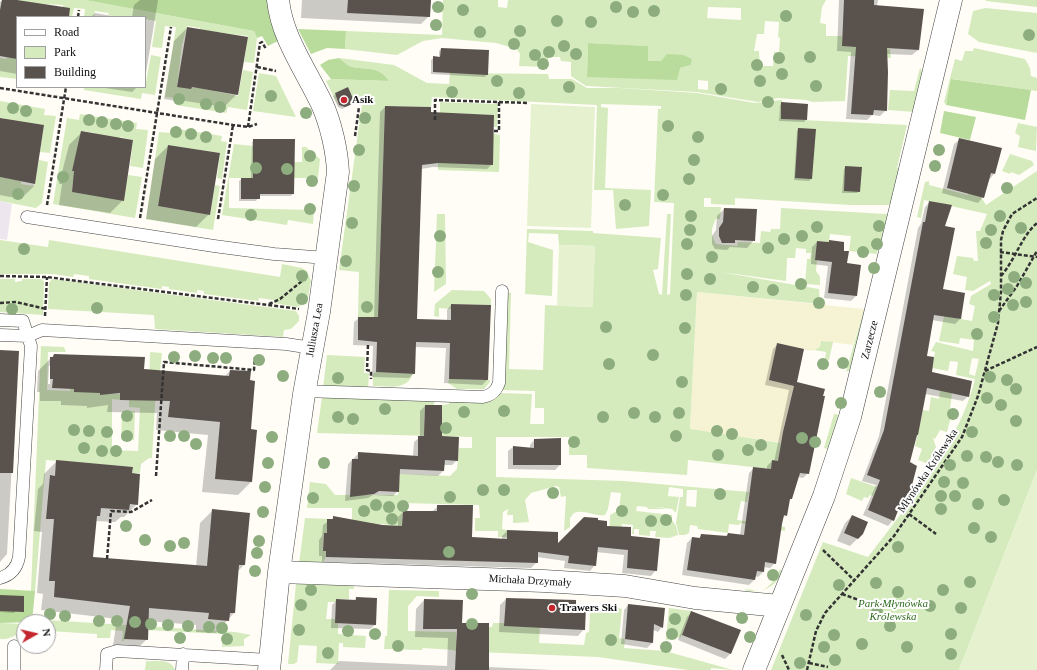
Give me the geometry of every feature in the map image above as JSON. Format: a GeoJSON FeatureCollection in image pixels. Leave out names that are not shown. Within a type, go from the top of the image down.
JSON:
{"type":"FeatureCollection","features":[{"type":"Feature","properties":{"kind":"street","name":"Juliusza Lea"},"geometry":{"type":"LineString","coordinates":[[269,665],[279,572],[304,391],[326,258],[338,172],[337,159],[322,105],[288,38],[282,20],[278,0]]}},
{"type":"Feature","properties":{"kind":"street","name":"Zarzecze"},"geometry":{"type":"LineString","coordinates":[[754,670],[824,496],[850,417],[951,0]]}},
{"type":"Feature","properties":{"kind":"street","name":"Michała Drzymały"},"geometry":{"type":"LineString","coordinates":[[279,572],[544,581],[625,586],[695,598],[780,606]]}},
{"type":"Feature","properties":{"kind":"lane"},"geometry":{"type":"LineString","coordinates":[[27,217],[137,235],[274,254],[326,258]]}},
{"type":"Feature","properties":{"kind":"lane"},"geometry":{"type":"LineString","coordinates":[[304,391],[489,396],[496,389],[499,382],[502,291]]}},
{"type":"Feature","properties":{"kind":"lane"},"geometry":{"type":"LineString","coordinates":[[0,320],[23,321],[31,346],[19,557],[14,570],[6,576],[0,578]]}},
{"type":"Feature","properties":{"kind":"lane"},"geometry":{"type":"LineString","coordinates":[[0,335],[28,336],[45,330],[286,344],[312,348]]}},
{"type":"Feature","properties":{"kind":"lane"},"geometry":{"type":"LineString","coordinates":[[14,646],[14,670]]}},
{"type":"Feature","properties":{"kind":"lane"},"geometry":{"type":"LineString","coordinates":[[106,670],[107,654],[117,651],[183,654],[269,665]]}},
{"type":"Feature","properties":{"kind":"lane"},"geometry":{"type":"LineString","coordinates":[[182,670],[183,654]]}},
{"type":"Feature","properties":{"kind":"path"},"geometry":{"type":"LineString","coordinates":[[78,16],[79,10]]}},
{"type":"Feature","properties":{"kind":"path"},"geometry":{"type":"LineString","coordinates":[[137,235],[171,27]]}},
{"type":"Feature","properties":{"kind":"path"},"geometry":{"type":"LineString","coordinates":[[248,127],[260,43],[262,42],[266,49]]}},
{"type":"Feature","properties":{"kind":"path"},"geometry":{"type":"LineString","coordinates":[[257,67],[276,71]]}},
{"type":"Feature","properties":{"kind":"path"},"geometry":{"type":"LineString","coordinates":[[0,88],[233,125],[248,127],[257,124]]}},
{"type":"Feature","properties":{"kind":"path"},"geometry":{"type":"LineString","coordinates":[[44,220],[66,88]]}},
{"type":"Feature","properties":{"kind":"path"},"geometry":{"type":"LineString","coordinates":[[435,120],[436,100],[529,103]]}},
{"type":"Feature","properties":{"kind":"path"},"geometry":{"type":"LineString","coordinates":[[494,131],[499,131],[499,102]]}},
{"type":"Feature","properties":{"kind":"path"},"geometry":{"type":"LineString","coordinates":[[218,219],[233,125]]}},
{"type":"Feature","properties":{"kind":"path","name":"Młynówka Królewska"},"geometry":{"type":"LineString","coordinates":[[807,670],[818,624],[825,613],[877,556],[909,514],[962,438],[974,407],[996,333],[1001,276],[1000,252],[1003,231],[1008,219],[1016,210],[1037,198]]}},
{"type":"Feature","properties":{"kind":"path"},"geometry":{"type":"LineString","coordinates":[[1001,276],[1012,262],[1027,234],[1037,223]]}},
{"type":"Feature","properties":{"kind":"path"},"geometry":{"type":"LineString","coordinates":[[999,311],[1036,256],[1037,251]]}},
{"type":"Feature","properties":{"kind":"path"},"geometry":{"type":"LineString","coordinates":[[1000,252],[1036,256]]}},
{"type":"Feature","properties":{"kind":"path"},"geometry":{"type":"LineString","coordinates":[[0,276],[47,276],[304,310]]}},
{"type":"Feature","properties":{"kind":"path"},"geometry":{"type":"LineString","coordinates":[[45,330],[47,276]]}},
{"type":"Feature","properties":{"kind":"path"},"geometry":{"type":"LineString","coordinates":[[267,305],[285,295],[304,277]]}},
{"type":"Feature","properties":{"kind":"path"},"geometry":{"type":"LineString","coordinates":[[368,345],[367,370],[371,371],[371,382]]}},
{"type":"Feature","properties":{"kind":"path"},"geometry":{"type":"LineString","coordinates":[[985,372],[1037,347]]}},
{"type":"Feature","properties":{"kind":"path"},"geometry":{"type":"LineString","coordinates":[[156,476],[164,362],[254,370],[255,356]]}},
{"type":"Feature","properties":{"kind":"path"},"geometry":{"type":"LineString","coordinates":[[107,559],[111,511],[131,512],[152,500]]}},
{"type":"Feature","properties":{"kind":"path"},"geometry":{"type":"LineString","coordinates":[[909,514],[936,534]]}},
{"type":"Feature","properties":{"kind":"path"},"geometry":{"type":"LineString","coordinates":[[819,546],[854,580]]}},
{"type":"Feature","properties":{"kind":"path"},"geometry":{"type":"LineString","coordinates":[[842,594],[873,605],[874,602],[892,608]]}},
{"type":"Feature","properties":{"kind":"path"},"geometry":{"type":"LineString","coordinates":[[781,653],[790,670]]}},
{"type":"Feature","properties":{"kind":"path"},"geometry":{"type":"LineString","coordinates":[[809,663],[828,667]]}},
{"type":"Feature","properties":{"kind":"shaded area"},"geometry":{"type":"Polygon","coordinates":[[[0,201],[12,204],[7,240],[0,239],[0,201]]]}},
{"type":"Feature","properties":{"kind":"shaded area"},"geometry":{"type":"Polygon","coordinates":[[[697,292],[864,309],[853,345],[821,341],[820,347],[812,351],[777,344],[769,380],[796,386],[795,389],[793,389],[784,425],[817,433],[814,447],[690,430],[697,292]]]}},
{"type":"Feature","properties":{"kind":"green space"},"geometry":{"type":"Polygon","coordinates":[[[17,0],[85,0],[254,31],[257,38],[254,63],[244,62],[248,36],[200,30],[200,28],[187,26],[182,45],[177,86],[200,88],[238,96],[243,70],[253,72],[247,110],[228,107],[226,113],[176,105],[177,98],[165,97],[176,27],[165,26],[162,48],[152,47],[156,21],[146,19],[146,16],[113,16],[108,15],[109,13],[95,11],[94,16],[84,16],[85,9],[74,8],[72,16],[62,16],[63,5],[26,3],[17,0]]]}},
{"type":"Feature","properties":{"kind":"green space"},"geometry":{"type":"Polygon","coordinates":[[[85,0],[272,0],[280,40],[268,46],[262,36],[257,38],[254,31],[85,0]]]}},
{"type":"Feature","properties":{"kind":"green space"},"geometry":{"type":"Polygon","coordinates":[[[443,0],[498,0],[498,7],[507,8],[508,0],[826,0],[822,7],[820,23],[826,24],[826,36],[842,36],[842,46],[890,49],[891,58],[848,56],[845,101],[813,102],[778,98],[758,102],[697,92],[586,86],[571,76],[571,62],[561,61],[560,57],[548,57],[548,67],[519,66],[520,54],[517,49],[496,43],[442,38],[423,41],[397,55],[345,49],[346,31],[442,35],[443,0]],[[708,7],[707,18],[741,20],[741,8],[708,7]],[[765,21],[764,34],[757,34],[754,51],[759,51],[760,66],[773,66],[774,52],[779,52],[779,22],[765,21]],[[588,43],[587,76],[680,68],[691,65],[692,59],[684,55],[661,61],[648,61],[648,46],[588,43]],[[698,80],[698,89],[708,90],[708,81],[698,80]]]}},
{"type":"Feature","properties":{"kind":"green space"},"geometry":{"type":"Polygon","coordinates":[[[1037,0],[1037,7],[986,1],[1037,0]]]}},
{"type":"Feature","properties":{"kind":"green space"},"geometry":{"type":"Polygon","coordinates":[[[985,8],[1037,13],[1037,53],[979,42],[968,34],[973,11],[985,8]]]}},
{"type":"Feature","properties":{"kind":"green space"},"geometry":{"type":"Polygon","coordinates":[[[298,29],[346,31],[345,49],[327,48],[311,54],[298,29]]]}},
{"type":"Feature","properties":{"kind":"green space"},"geometry":{"type":"Polygon","coordinates":[[[588,43],[648,46],[648,61],[661,61],[667,54],[684,55],[692,59],[691,65],[680,68],[677,80],[587,77],[588,43]]]}},
{"type":"Feature","properties":{"kind":"green space"},"geometry":{"type":"Polygon","coordinates":[[[974,48],[1025,59],[1030,68],[1031,76],[1037,78],[1037,91],[952,79],[946,105],[944,102],[955,59],[962,61],[965,51],[973,51],[974,48]]]}},
{"type":"Feature","properties":{"kind":"green space"},"geometry":{"type":"Polygon","coordinates":[[[151,55],[161,57],[155,95],[142,93],[141,99],[84,90],[84,88],[146,88],[151,55]]]}},
{"type":"Feature","properties":{"kind":"green space"},"geometry":{"type":"Polygon","coordinates":[[[7,57],[16,58],[16,79],[0,77],[0,58],[6,59],[7,57]]]}},
{"type":"Feature","properties":{"kind":"green space"},"geometry":{"type":"Polygon","coordinates":[[[339,58],[394,65],[427,83],[449,84],[450,73],[548,74],[549,79],[572,79],[587,88],[620,88],[697,93],[755,103],[782,100],[781,119],[907,125],[897,168],[900,170],[892,203],[888,205],[850,205],[735,198],[735,205],[711,204],[711,198],[704,198],[704,207],[721,207],[720,219],[716,219],[712,229],[712,234],[716,244],[737,246],[738,242],[760,243],[761,231],[770,232],[771,229],[780,229],[781,208],[886,214],[889,216],[882,247],[878,248],[877,254],[849,251],[851,236],[830,234],[829,242],[817,241],[815,259],[817,260],[816,271],[820,277],[820,285],[805,284],[807,259],[810,259],[811,253],[806,253],[806,249],[796,248],[795,258],[787,258],[786,281],[720,272],[819,289],[820,304],[697,292],[690,429],[781,443],[778,461],[772,460],[771,469],[688,460],[687,475],[587,468],[587,455],[569,455],[569,437],[496,437],[496,477],[624,481],[749,492],[747,502],[741,501],[737,520],[785,527],[785,531],[740,523],[739,525],[729,524],[728,533],[698,529],[697,526],[690,525],[689,533],[679,535],[676,523],[680,497],[683,497],[683,489],[669,487],[668,496],[679,497],[676,513],[672,509],[650,506],[667,509],[648,509],[647,507],[637,506],[636,511],[672,515],[672,520],[676,526],[678,535],[669,538],[655,537],[656,531],[650,531],[650,536],[639,535],[639,529],[634,529],[634,534],[632,534],[633,525],[622,524],[618,549],[609,548],[610,515],[619,510],[621,493],[611,492],[608,509],[605,515],[582,512],[574,513],[570,518],[570,527],[564,531],[566,496],[561,497],[559,487],[556,486],[531,493],[525,500],[529,522],[513,523],[513,515],[507,515],[508,509],[503,512],[502,529],[507,530],[507,537],[498,537],[498,531],[475,531],[475,518],[480,518],[479,505],[403,503],[402,531],[391,530],[391,525],[379,524],[352,529],[352,508],[307,508],[310,482],[326,484],[335,495],[398,495],[400,474],[450,476],[457,469],[459,448],[472,448],[472,437],[317,433],[322,397],[435,399],[434,405],[425,405],[424,421],[442,421],[442,405],[449,404],[450,400],[499,393],[532,394],[530,424],[544,424],[544,408],[535,408],[535,391],[501,390],[506,292],[511,293],[509,369],[543,370],[545,305],[592,307],[595,246],[559,245],[558,234],[529,233],[528,242],[553,250],[552,296],[525,294],[527,229],[593,231],[593,233],[661,238],[658,269],[653,270],[659,294],[662,295],[667,214],[671,214],[667,295],[670,294],[674,203],[654,202],[658,109],[661,109],[661,106],[601,104],[601,107],[608,108],[605,188],[651,190],[649,226],[616,229],[613,190],[594,190],[597,105],[432,97],[431,107],[385,106],[378,317],[358,317],[359,272],[339,270],[362,104],[355,103],[348,87],[335,93],[338,105],[326,81],[331,79],[389,81],[380,72],[349,66],[339,58]],[[687,490],[686,506],[696,507],[697,490],[687,490]]]}},
{"type":"Feature","properties":{"kind":"green space"},"geometry":{"type":"Polygon","coordinates":[[[339,58],[349,66],[380,72],[389,81],[331,79],[320,65],[328,60],[339,58]]]}},
{"type":"Feature","properties":{"kind":"green space"},"geometry":{"type":"Polygon","coordinates":[[[920,68],[923,73],[914,112],[888,110],[890,90],[914,91],[920,68]]]}},
{"type":"Feature","properties":{"kind":"green space"},"geometry":{"type":"Polygon","coordinates":[[[259,73],[276,76],[296,117],[253,111],[259,73]]]}},
{"type":"Feature","properties":{"kind":"green space"},"geometry":{"type":"Polygon","coordinates":[[[951,79],[1031,90],[1025,120],[946,105],[951,79]]]}},
{"type":"Feature","properties":{"kind":"green space"},"geometry":{"type":"Polygon","coordinates":[[[0,101],[45,109],[44,115],[56,116],[50,153],[40,152],[44,125],[5,122],[6,119],[0,118],[0,101]]]}},
{"type":"Feature","properties":{"kind":"green space"},"geometry":{"type":"Polygon","coordinates":[[[440,102],[498,104],[497,127],[494,127],[494,115],[440,113],[440,102]]]}},
{"type":"Feature","properties":{"kind":"green space"},"geometry":{"type":"Polygon","coordinates":[[[531,104],[595,107],[591,228],[527,226],[531,104]]]}},
{"type":"Feature","properties":{"kind":"green space"},"geometry":{"type":"Polygon","coordinates":[[[944,111],[976,117],[970,140],[940,133],[944,111]]]}},
{"type":"Feature","properties":{"kind":"green space"},"geometry":{"type":"Polygon","coordinates":[[[80,114],[137,123],[136,129],[148,130],[143,168],[130,166],[133,140],[120,137],[119,140],[95,137],[95,133],[82,131],[72,171],[74,171],[72,192],[124,200],[128,175],[142,177],[135,218],[53,204],[67,118],[79,120],[80,114]]]}},
{"type":"Feature","properties":{"kind":"green space"},"geometry":{"type":"Polygon","coordinates":[[[1018,123],[1037,127],[1036,151],[1018,147],[1020,136],[1015,133],[1018,123]]]}},
{"type":"Feature","properties":{"kind":"green space"},"geometry":{"type":"Polygon","coordinates":[[[172,128],[222,136],[221,141],[227,142],[222,179],[217,178],[220,153],[168,145],[158,206],[210,215],[215,185],[220,186],[213,230],[146,219],[159,132],[171,133],[172,128]]]}},
{"type":"Feature","properties":{"kind":"green space"},"geometry":{"type":"Polygon","coordinates":[[[494,134],[500,135],[499,172],[438,170],[438,163],[494,134]]]}},
{"type":"Feature","properties":{"kind":"green space"},"geometry":{"type":"Polygon","coordinates":[[[234,144],[253,146],[253,156],[282,162],[302,162],[302,147],[306,147],[320,159],[318,178],[229,178],[229,208],[314,210],[313,224],[288,220],[287,225],[222,215],[234,144]]]}},
{"type":"Feature","properties":{"kind":"green space"},"geometry":{"type":"Polygon","coordinates":[[[1010,154],[1032,161],[1034,165],[1019,175],[1002,171],[1010,154]]]}},
{"type":"Feature","properties":{"kind":"green space"},"geometry":{"type":"Polygon","coordinates":[[[39,160],[48,162],[42,203],[36,208],[0,201],[0,177],[21,181],[21,184],[34,186],[39,160]]]}},
{"type":"Feature","properties":{"kind":"green space","name":"Park Młynówka Królewska"},"geometry":{"type":"Polygon","coordinates":[[[1037,171],[1037,470],[959,670],[771,670],[823,542],[868,557],[907,506],[929,469],[932,470],[963,415],[975,379],[956,375],[958,362],[950,361],[948,371],[932,368],[935,352],[931,351],[936,342],[973,351],[974,340],[960,338],[959,344],[939,341],[944,316],[972,321],[975,306],[969,304],[971,296],[991,284],[990,281],[973,291],[965,290],[967,277],[953,274],[957,256],[973,258],[974,261],[978,261],[976,231],[980,231],[987,214],[924,200],[921,218],[917,217],[925,182],[929,181],[929,185],[968,195],[969,192],[981,197],[986,205],[1037,171]],[[972,358],[969,374],[975,376],[979,359],[972,358]]]}},
{"type":"Feature","properties":{"kind":"green space"},"geometry":{"type":"Polygon","coordinates":[[[437,214],[445,214],[446,284],[434,292],[437,214]]]}},
{"type":"Feature","properties":{"kind":"green space"},"geometry":{"type":"Polygon","coordinates":[[[0,240],[48,247],[49,240],[280,277],[282,264],[302,268],[307,271],[311,281],[307,303],[297,307],[274,303],[274,300],[259,298],[258,301],[204,294],[204,291],[197,290],[197,293],[169,289],[169,287],[162,286],[162,289],[89,279],[89,276],[74,274],[73,277],[53,274],[0,274],[0,240]]]}},
{"type":"Feature","properties":{"kind":"green space"},"geometry":{"type":"Polygon","coordinates":[[[559,245],[595,246],[593,307],[557,306],[559,245]]]}},
{"type":"Feature","properties":{"kind":"green space"},"geometry":{"type":"Polygon","coordinates":[[[0,279],[15,279],[15,282],[22,281],[22,279],[42,279],[44,282],[43,315],[0,312],[0,279]]]}},
{"type":"Feature","properties":{"kind":"green space"},"geometry":{"type":"Polygon","coordinates":[[[52,279],[296,311],[299,316],[299,321],[291,329],[284,330],[283,337],[155,329],[154,315],[48,309],[49,283],[52,279]]]}},
{"type":"Feature","properties":{"kind":"green space"},"geometry":{"type":"Polygon","coordinates":[[[452,290],[484,291],[491,299],[491,305],[451,304],[451,309],[439,308],[439,317],[434,316],[435,304],[452,290]]]}},
{"type":"Feature","properties":{"kind":"green space"},"geometry":{"type":"Polygon","coordinates":[[[864,309],[867,310],[853,369],[846,372],[864,309]]]}},
{"type":"Feature","properties":{"kind":"green space"},"geometry":{"type":"Polygon","coordinates":[[[821,341],[833,342],[829,360],[825,359],[826,352],[814,350],[820,347],[821,341]]]}},
{"type":"Feature","properties":{"kind":"green space"},"geometry":{"type":"Polygon","coordinates":[[[41,346],[64,347],[66,352],[48,352],[47,390],[70,391],[70,387],[74,387],[74,392],[84,392],[84,389],[100,390],[100,394],[120,394],[120,400],[112,399],[112,450],[138,451],[140,408],[129,407],[129,396],[149,390],[150,352],[162,353],[160,371],[157,371],[152,458],[149,458],[141,464],[140,473],[132,473],[133,467],[46,460],[35,591],[31,591],[41,346]]]}},
{"type":"Feature","properties":{"kind":"green space"},"geometry":{"type":"Polygon","coordinates":[[[327,355],[365,357],[364,373],[369,373],[368,389],[323,388],[327,355]]]}},
{"type":"Feature","properties":{"kind":"green space"},"geometry":{"type":"Polygon","coordinates":[[[376,372],[413,374],[406,383],[401,385],[391,387],[373,386],[373,374],[376,372]]]}},
{"type":"Feature","properties":{"kind":"green space"},"geometry":{"type":"Polygon","coordinates":[[[449,379],[490,380],[490,382],[484,389],[457,389],[448,383],[449,379]]]}},
{"type":"Feature","properties":{"kind":"green space"},"geometry":{"type":"Polygon","coordinates":[[[940,390],[952,393],[950,409],[952,412],[947,432],[940,430],[935,439],[933,438],[936,447],[929,461],[926,463],[918,460],[922,449],[915,446],[923,410],[929,411],[931,397],[939,399],[940,390]]]}},
{"type":"Feature","properties":{"kind":"green space"},"geometry":{"type":"Polygon","coordinates":[[[122,411],[135,411],[134,440],[121,440],[122,411]]]}},
{"type":"Feature","properties":{"kind":"green space"},"geometry":{"type":"Polygon","coordinates":[[[834,414],[840,415],[828,449],[824,448],[834,414]]]}},
{"type":"Feature","properties":{"kind":"green space"},"geometry":{"type":"Polygon","coordinates":[[[1037,470],[1037,670],[959,670],[1037,470]]]}},
{"type":"Feature","properties":{"kind":"green space"},"geometry":{"type":"Polygon","coordinates":[[[851,478],[877,487],[873,496],[870,495],[868,498],[864,497],[862,501],[846,494],[851,478]]]}},
{"type":"Feature","properties":{"kind":"green space"},"geometry":{"type":"Polygon","coordinates":[[[305,518],[327,519],[327,533],[324,534],[323,551],[326,551],[326,557],[322,564],[299,564],[305,518]]]}},
{"type":"Feature","properties":{"kind":"green space"},"geometry":{"type":"Polygon","coordinates":[[[780,569],[783,572],[779,578],[767,588],[762,590],[772,583],[780,569]]]}},
{"type":"Feature","properties":{"kind":"green space"},"geometry":{"type":"Polygon","coordinates":[[[296,584],[354,585],[354,589],[349,589],[349,599],[337,599],[336,602],[328,602],[326,619],[335,619],[335,623],[338,623],[338,634],[366,636],[365,648],[343,647],[343,643],[339,643],[338,664],[316,663],[317,646],[299,645],[297,662],[294,664],[288,664],[296,584]]]}},
{"type":"Feature","properties":{"kind":"green space"},"geometry":{"type":"Polygon","coordinates":[[[0,589],[35,591],[33,614],[16,614],[16,622],[0,623],[0,589]]]}},
{"type":"Feature","properties":{"kind":"green space"},"geometry":{"type":"Polygon","coordinates":[[[747,589],[757,591],[750,591],[744,590],[747,589]]]}},
{"type":"Feature","properties":{"kind":"green space"},"geometry":{"type":"Polygon","coordinates":[[[389,590],[439,591],[439,597],[417,596],[408,606],[408,631],[456,632],[456,640],[489,641],[489,627],[492,627],[493,623],[504,623],[505,626],[540,627],[539,643],[584,645],[586,633],[589,632],[590,612],[614,613],[615,607],[622,609],[619,638],[625,639],[624,648],[665,651],[733,670],[711,668],[711,670],[688,670],[598,657],[454,651],[423,648],[422,650],[384,649],[385,636],[387,636],[389,590]]]}},
{"type":"Feature","properties":{"kind":"green space"},"geometry":{"type":"Polygon","coordinates":[[[669,608],[691,611],[681,637],[666,640],[669,608]]]}},
{"type":"Feature","properties":{"kind":"green space"},"geometry":{"type":"Polygon","coordinates":[[[56,621],[235,632],[251,635],[244,639],[244,646],[222,647],[223,634],[126,629],[124,641],[122,641],[123,631],[111,630],[110,638],[97,638],[97,634],[56,631],[56,621]]]}},
{"type":"Feature","properties":{"kind":"green space"},"geometry":{"type":"Polygon","coordinates":[[[0,623],[16,624],[16,635],[6,639],[0,639],[0,623]]]}},
{"type":"Feature","properties":{"kind":"green space"},"geometry":{"type":"Polygon","coordinates":[[[146,661],[167,662],[173,666],[175,670],[145,670],[146,661]]]}},
{"type":"Feature","properties":{"kind":"building"},"geometry":{"type":"Polygon","coordinates":[[[2,0],[17,0],[70,8],[69,16],[16,16],[16,59],[0,56],[0,10],[2,0]]]}},
{"type":"Feature","properties":{"kind":"building"},"geometry":{"type":"Polygon","coordinates":[[[348,0],[431,0],[430,17],[347,13],[348,0]]]}},
{"type":"Feature","properties":{"kind":"building"},"geometry":{"type":"Polygon","coordinates":[[[844,0],[874,0],[874,5],[924,9],[919,50],[887,48],[887,111],[874,110],[873,115],[851,114],[856,47],[842,46],[844,0]]]}},
{"type":"Feature","properties":{"kind":"building"},"geometry":{"type":"Polygon","coordinates":[[[187,27],[248,37],[238,95],[192,87],[191,89],[177,87],[187,27]]]}},
{"type":"Feature","properties":{"kind":"building"},"geometry":{"type":"Polygon","coordinates":[[[441,48],[489,50],[488,75],[433,72],[433,56],[440,57],[441,48]]]}},
{"type":"Feature","properties":{"kind":"building"},"geometry":{"type":"Polygon","coordinates":[[[348,87],[355,103],[345,107],[339,105],[335,93],[348,87]]]}},
{"type":"Feature","properties":{"kind":"building"},"geometry":{"type":"Polygon","coordinates":[[[781,102],[808,104],[807,120],[781,119],[781,102]]]}},
{"type":"Feature","properties":{"kind":"building"},"geometry":{"type":"Polygon","coordinates":[[[385,106],[431,107],[431,112],[494,115],[493,165],[438,163],[422,165],[417,319],[451,320],[451,304],[491,305],[488,380],[449,379],[450,343],[416,342],[415,374],[376,372],[377,342],[358,340],[358,317],[378,317],[385,106]]]}},
{"type":"Feature","properties":{"kind":"building"},"geometry":{"type":"Polygon","coordinates":[[[0,118],[44,125],[35,184],[0,177],[0,118]]]}},
{"type":"Feature","properties":{"kind":"building"},"geometry":{"type":"Polygon","coordinates":[[[798,128],[816,129],[812,179],[795,178],[798,128]]]}},
{"type":"Feature","properties":{"kind":"building"},"geometry":{"type":"Polygon","coordinates":[[[81,131],[133,140],[124,201],[72,192],[74,171],[72,171],[81,131]]]}},
{"type":"Feature","properties":{"kind":"building"},"geometry":{"type":"Polygon","coordinates":[[[959,138],[1002,148],[995,174],[991,173],[984,198],[947,188],[959,138]]]}},
{"type":"Feature","properties":{"kind":"building"},"geometry":{"type":"Polygon","coordinates":[[[253,139],[295,139],[294,194],[260,194],[260,199],[241,199],[241,178],[253,178],[253,139]]]}},
{"type":"Feature","properties":{"kind":"building"},"geometry":{"type":"Polygon","coordinates":[[[168,145],[220,153],[210,215],[158,206],[168,145]]]}},
{"type":"Feature","properties":{"kind":"building"},"geometry":{"type":"Polygon","coordinates":[[[845,166],[862,167],[860,192],[844,191],[845,166]]]}},
{"type":"Feature","properties":{"kind":"building"},"geometry":{"type":"Polygon","coordinates":[[[929,201],[952,205],[945,226],[955,228],[943,289],[965,293],[961,319],[934,315],[927,356],[934,357],[932,372],[972,381],[969,397],[927,388],[918,435],[910,462],[917,466],[911,489],[914,491],[907,506],[901,503],[894,521],[868,510],[880,480],[867,475],[884,430],[923,222],[925,222],[929,201]]]}},
{"type":"Feature","properties":{"kind":"building"},"geometry":{"type":"Polygon","coordinates":[[[724,208],[757,209],[755,241],[735,240],[735,243],[722,243],[719,236],[719,228],[723,222],[724,208]]]}},
{"type":"Feature","properties":{"kind":"building"},"geometry":{"type":"Polygon","coordinates":[[[829,240],[844,242],[844,251],[849,251],[847,263],[861,265],[857,296],[828,293],[832,262],[815,260],[817,241],[829,242],[829,240]]]}},
{"type":"Feature","properties":{"kind":"building"},"geometry":{"type":"Polygon","coordinates":[[[777,343],[804,349],[797,382],[825,389],[823,396],[825,396],[809,474],[800,473],[792,499],[790,499],[787,516],[784,515],[776,564],[765,562],[764,572],[757,571],[755,580],[687,570],[692,537],[700,538],[701,534],[727,536],[728,533],[744,535],[753,467],[771,469],[772,460],[778,461],[794,386],[769,380],[777,343]]]}},
{"type":"Feature","properties":{"kind":"building"},"geometry":{"type":"Polygon","coordinates":[[[0,350],[19,351],[13,473],[0,473],[0,350]]]}},
{"type":"Feature","properties":{"kind":"building"},"geometry":{"type":"Polygon","coordinates":[[[54,354],[145,357],[144,369],[229,376],[230,370],[251,371],[250,380],[255,381],[251,429],[257,430],[252,482],[215,479],[220,422],[168,417],[170,401],[120,400],[120,393],[100,395],[100,393],[74,392],[74,389],[52,388],[53,379],[50,379],[50,357],[53,357],[54,354]]]}},
{"type":"Feature","properties":{"kind":"building"},"geometry":{"type":"Polygon","coordinates":[[[425,405],[442,405],[442,436],[459,437],[458,461],[445,460],[444,471],[400,469],[399,492],[379,491],[374,494],[350,497],[352,459],[358,459],[358,452],[418,456],[418,436],[424,436],[425,405]]]}},
{"type":"Feature","properties":{"kind":"building"},"geometry":{"type":"Polygon","coordinates":[[[561,438],[561,465],[513,465],[513,446],[534,448],[534,439],[561,438]]]}},
{"type":"Feature","properties":{"kind":"building"},"geometry":{"type":"Polygon","coordinates":[[[56,460],[133,467],[132,473],[140,474],[138,505],[130,504],[129,510],[101,508],[100,516],[97,516],[93,557],[207,566],[212,509],[250,513],[245,565],[239,565],[235,613],[230,613],[229,621],[208,619],[209,613],[149,608],[148,640],[124,639],[130,606],[54,597],[55,581],[49,581],[54,519],[46,519],[50,475],[55,476],[56,460]]]}},
{"type":"Feature","properties":{"kind":"building"},"geometry":{"type":"Polygon","coordinates":[[[437,505],[473,505],[472,537],[507,539],[507,530],[558,532],[558,543],[584,517],[598,518],[598,520],[607,521],[607,526],[631,527],[631,536],[660,539],[657,571],[627,568],[628,550],[598,547],[596,566],[568,563],[569,556],[538,552],[538,563],[326,557],[326,551],[323,551],[324,533],[327,533],[327,519],[333,519],[333,516],[382,525],[402,526],[403,511],[437,511],[437,505]]]}},
{"type":"Feature","properties":{"kind":"building"},"geometry":{"type":"Polygon","coordinates":[[[852,515],[868,522],[863,534],[858,539],[844,533],[852,515]]]}},
{"type":"Feature","properties":{"kind":"building"},"geometry":{"type":"Polygon","coordinates":[[[0,595],[24,596],[24,612],[0,611],[0,595]]]}},
{"type":"Feature","properties":{"kind":"building"},"geometry":{"type":"Polygon","coordinates":[[[356,597],[377,598],[376,625],[335,623],[336,599],[356,600],[356,597]]]}},
{"type":"Feature","properties":{"kind":"building"},"geometry":{"type":"Polygon","coordinates":[[[506,598],[576,600],[576,606],[586,607],[585,630],[504,626],[506,598]]]}},
{"type":"Feature","properties":{"kind":"building"},"geometry":{"type":"Polygon","coordinates":[[[424,599],[463,600],[462,623],[489,623],[489,670],[455,670],[457,629],[423,629],[424,599]]]}},
{"type":"Feature","properties":{"kind":"building"},"geometry":{"type":"Polygon","coordinates":[[[628,604],[665,608],[663,628],[654,624],[653,643],[625,639],[628,604]]]}},
{"type":"Feature","properties":{"kind":"building"},"geometry":{"type":"Polygon","coordinates":[[[691,611],[741,630],[731,654],[682,635],[691,611]]]}},
{"type":"Feature","properties":{"kind":"place","name":"Asik"},"geometry":{"type":"Point","coordinates":[344,100]}},
{"type":"Feature","properties":{"kind":"place","name":"Trawers Ski"},"geometry":{"type":"Point","coordinates":[552,608]}}]}
